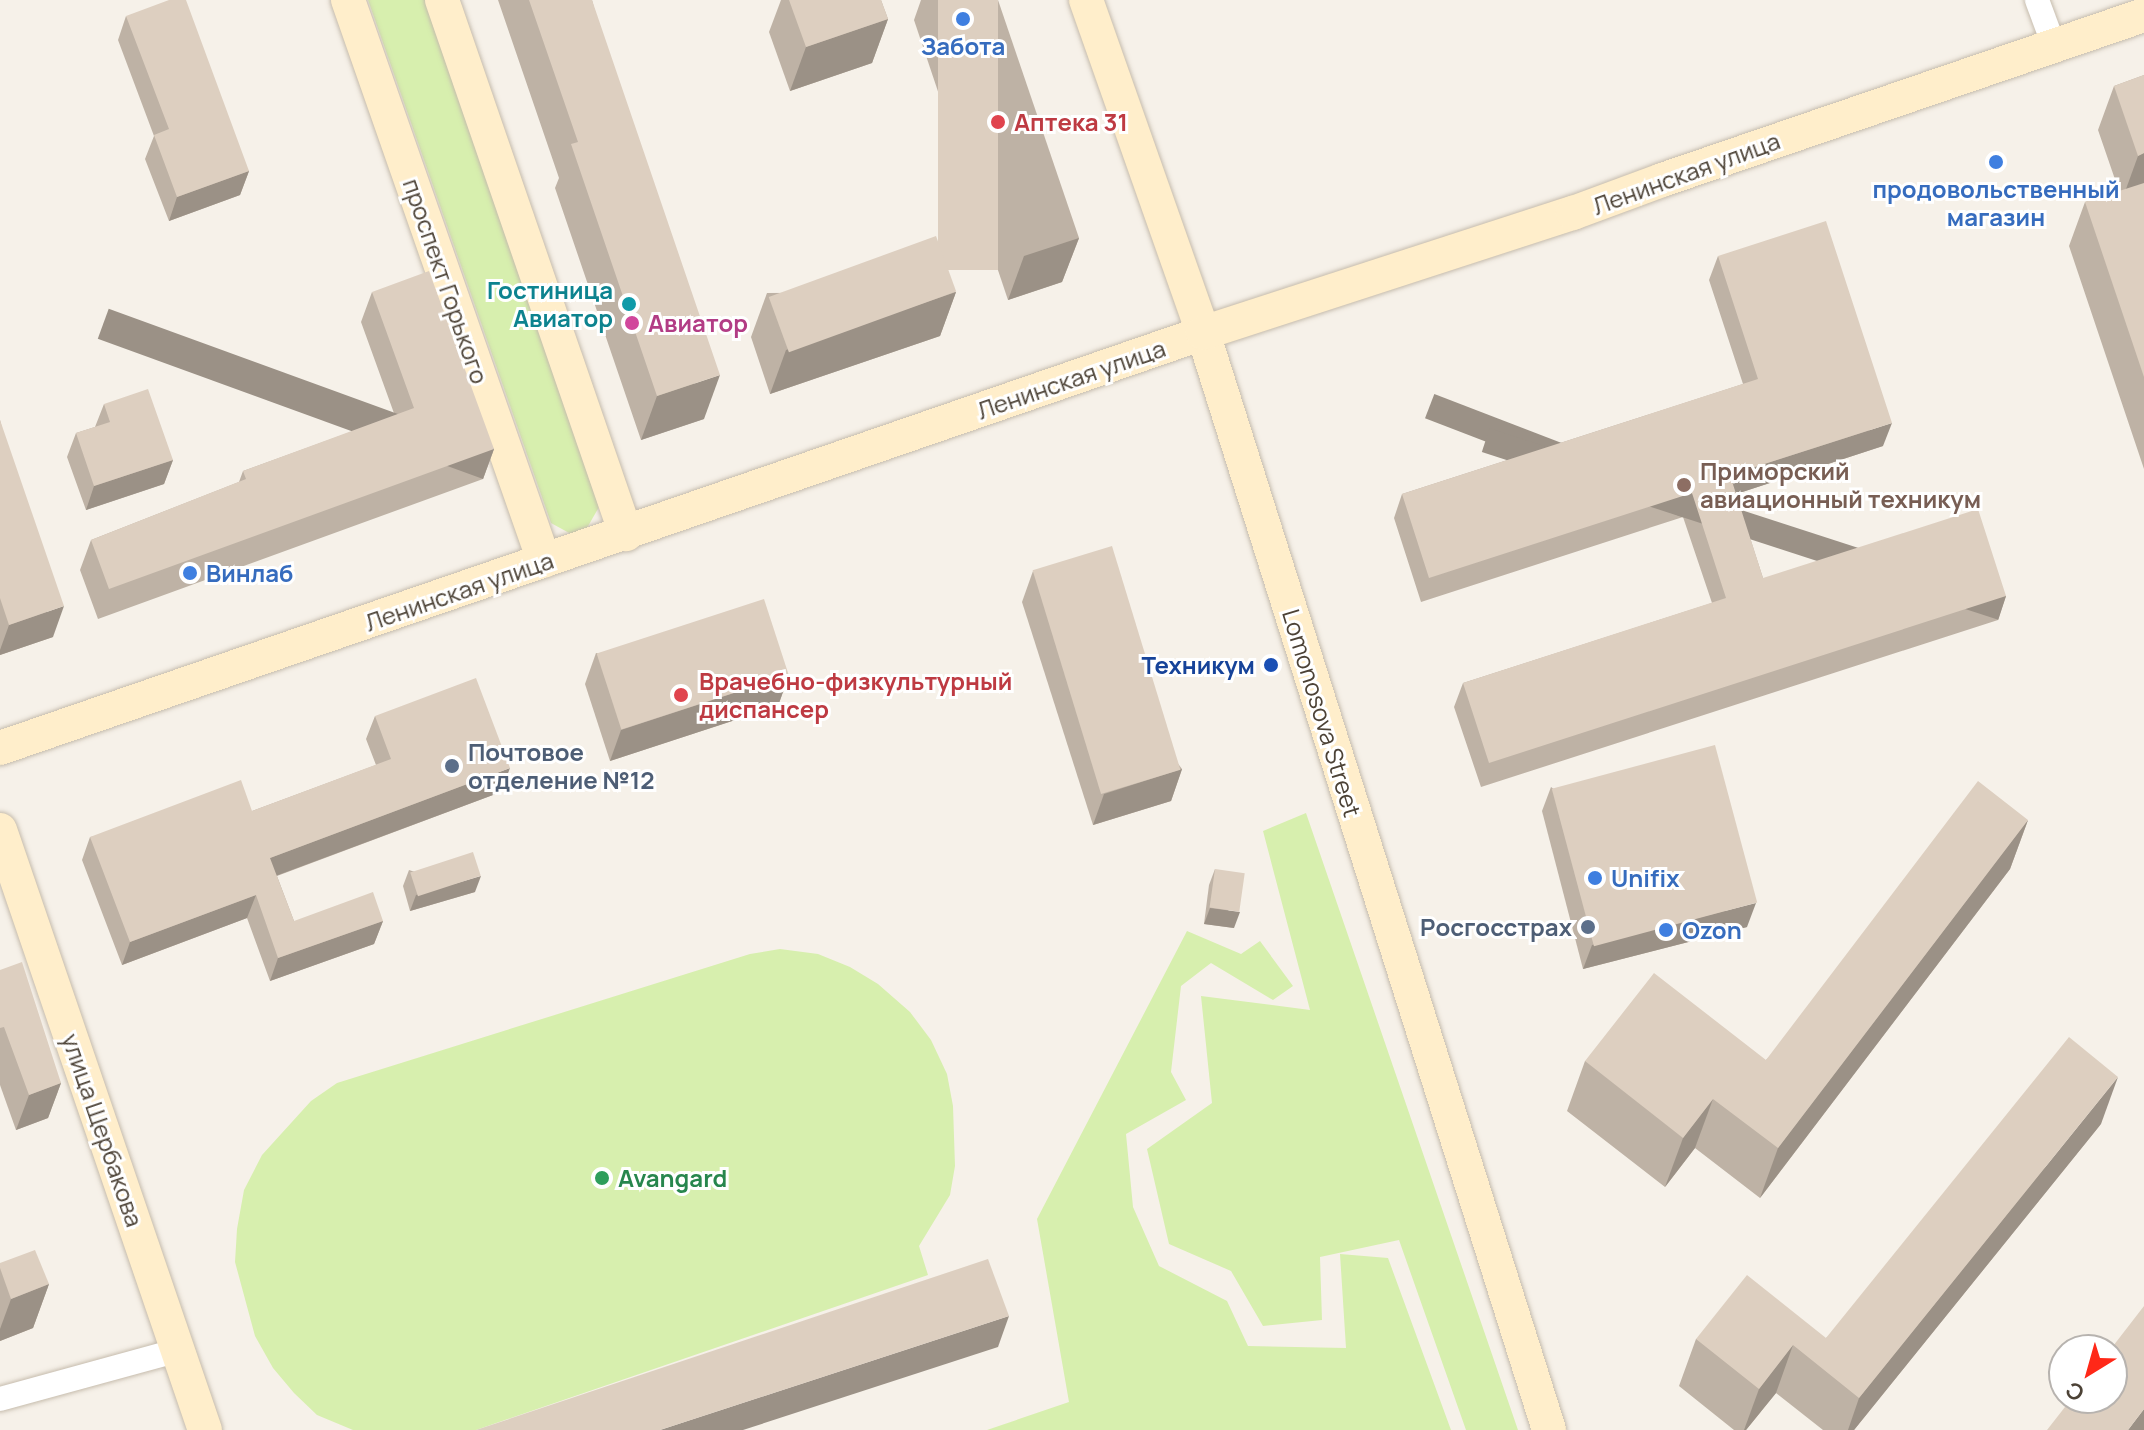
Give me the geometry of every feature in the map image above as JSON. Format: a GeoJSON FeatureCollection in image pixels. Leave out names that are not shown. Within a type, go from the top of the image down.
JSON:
{"type":"FeatureCollection","features":[{"type":"Feature","properties":{"kind":"main road","name":"проспект Горького"},"geometry":{"type":"LineString","coordinates":[[348,0],[544,561]]}},
{"type":"Feature","properties":{"kind":"main road"},"geometry":{"type":"LineString","coordinates":[[442,0],[626,534]]}},
{"type":"Feature","properties":{"kind":"main road","name":"Lomonosova Street"},"geometry":{"type":"LineString","coordinates":[[1086,0],[1203,333],[1549,1430]]}},
{"type":"Feature","properties":{"kind":"main road","name":"Ленинская улица"},"geometry":{"type":"LineString","coordinates":[[0,748],[1203,333],[1573,213],[2144,15]]}},
{"type":"Feature","properties":{"kind":"main road","name":"улица Щербакова"},"geometry":{"type":"LineString","coordinates":[[0,830],[205,1430]]}},
{"type":"Feature","properties":{"kind":"street"},"geometry":{"type":"LineString","coordinates":[[2037,0],[2054,46]]}},
{"type":"Feature","properties":{"kind":"street"},"geometry":{"type":"LineString","coordinates":[[0,1399],[179,1350]]}},
{"type":"Feature","properties":{"kind":"green space"},"geometry":{"type":"Polygon","coordinates":[[[368,0],[425,0],[599,507],[587,528],[571,534],[551,523],[368,0]]]}},
{"type":"Feature","properties":{"kind":"green space"},"geometry":{"type":"Polygon","coordinates":[[[1306,813],[1518,1430],[1466,1430],[1399,1240],[1320,1257],[1322,1320],[1263,1326],[1231,1271],[1169,1244],[1147,1149],[1212,1103],[1201,996],[1310,1010],[1263,831],[1306,813]]]}},
{"type":"Feature","properties":{"kind":"green space"},"geometry":{"type":"Polygon","coordinates":[[[1187,931],[1241,954],[1260,941],[1293,986],[1273,1000],[1211,963],[1181,986],[1171,1072],[1186,1100],[1126,1134],[1133,1207],[1159,1266],[1227,1301],[1248,1346],[1346,1348],[1340,1254],[1388,1258],[1451,1430],[987,1430],[1069,1402],[1037,1219],[1187,931]]]}},
{"type":"Feature","properties":{"kind":"green space","name":"Avangard"},"geometry":{"type":"Polygon","coordinates":[[[780,949],[818,954],[850,967],[878,984],[910,1012],[931,1040],[947,1074],[953,1106],[955,1166],[950,1195],[919,1246],[928,1275],[476,1430],[353,1430],[317,1415],[294,1393],[273,1368],[255,1336],[235,1262],[244,1190],[262,1155],[311,1101],[337,1083],[750,954],[780,949]]]}},
{"type":"Feature","properties":{"kind":"building"},"geometry":{"type":"Polygon","coordinates":[[[169,0],[186,0],[249,171],[177,197],[154,135],[169,129],[126,16],[169,0]]]}},
{"type":"Feature","properties":{"kind":"building"},"geometry":{"type":"Polygon","coordinates":[[[529,0],[592,0],[720,375],[657,396],[571,144],[578,142],[529,0]]]}},
{"type":"Feature","properties":{"kind":"building"},"geometry":{"type":"Polygon","coordinates":[[[789,0],[881,0],[888,19],[806,47],[789,0]]]}},
{"type":"Feature","properties":{"kind":"building"},"geometry":{"type":"Polygon","coordinates":[[[938,0],[998,0],[998,270],[938,270],[938,0]]]}},
{"type":"Feature","properties":{"kind":"building"},"geometry":{"type":"Polygon","coordinates":[[[2144,75],[2144,153],[2138,156],[2114,86],[2144,75]]]}},
{"type":"Feature","properties":{"kind":"building"},"geometry":{"type":"Polygon","coordinates":[[[2144,183],[2144,377],[2085,202],[2144,183]]]}},
{"type":"Feature","properties":{"kind":"building"},"geometry":{"type":"Polygon","coordinates":[[[1826,221],[1892,423],[1730,475],[1763,578],[1978,509],[2006,596],[1489,763],[1463,683],[1726,598],[1692,493],[1429,578],[1402,494],[1758,379],[1718,256],[1826,221]]]}},
{"type":"Feature","properties":{"kind":"building"},"geometry":{"type":"Polygon","coordinates":[[[936,236],[956,291],[789,352],[769,297],[936,236]]]}},
{"type":"Feature","properties":{"kind":"building"},"geometry":{"type":"Polygon","coordinates":[[[429,271],[494,449],[109,589],[91,540],[246,479],[243,471],[414,408],[372,292],[429,271]]]}},
{"type":"Feature","properties":{"kind":"building"},"geometry":{"type":"Polygon","coordinates":[[[148,389],[173,460],[94,486],[76,433],[110,422],[104,404],[148,389]]]}},
{"type":"Feature","properties":{"kind":"building"},"geometry":{"type":"Polygon","coordinates":[[[0,420],[64,606],[9,625],[0,598],[0,420]]]}},
{"type":"Feature","properties":{"kind":"building"},"geometry":{"type":"Polygon","coordinates":[[[1112,546],[1180,770],[1101,794],[1033,570],[1112,546]]]}},
{"type":"Feature","properties":{"kind":"building"},"geometry":{"type":"Polygon","coordinates":[[[764,599],[789,675],[621,729],[597,653],[764,599]]]}},
{"type":"Feature","properties":{"kind":"building"},"geometry":{"type":"Polygon","coordinates":[[[476,678],[510,768],[270,858],[294,921],[373,892],[383,921],[278,958],[256,895],[130,942],[90,837],[241,780],[252,811],[391,759],[375,716],[476,678]]]}},
{"type":"Feature","properties":{"kind":"building"},"geometry":{"type":"Polygon","coordinates":[[[1715,745],[1757,902],[1594,946],[1552,789],[1715,745]]]}},
{"type":"Feature","properties":{"kind":"building"},"geometry":{"type":"Polygon","coordinates":[[[1978,781],[2028,820],[1778,1148],[1713,1099],[1683,1138],[1585,1061],[1654,973],[1766,1060],[1978,781]]]}},
{"type":"Feature","properties":{"kind":"building"},"geometry":{"type":"Polygon","coordinates":[[[473,852],[481,876],[418,896],[410,872],[473,852]]]}},
{"type":"Feature","properties":{"kind":"building"},"geometry":{"type":"Polygon","coordinates":[[[1215,869],[1245,873],[1239,912],[1210,908],[1215,869]]]}},
{"type":"Feature","properties":{"kind":"building"},"geometry":{"type":"Polygon","coordinates":[[[22,962],[61,1083],[29,1095],[4,1027],[0,1028],[0,970],[22,962]]]}},
{"type":"Feature","properties":{"kind":"building"},"geometry":{"type":"Polygon","coordinates":[[[2069,1037],[2118,1077],[1859,1398],[1793,1345],[1759,1389],[1696,1339],[1747,1275],[1826,1338],[2069,1037]]]}},
{"type":"Feature","properties":{"kind":"building"},"geometry":{"type":"Polygon","coordinates":[[[35,1250],[49,1284],[11,1299],[0,1263],[35,1250]]]}},
{"type":"Feature","properties":{"kind":"building"},"geometry":{"type":"Polygon","coordinates":[[[988,1259],[1009,1316],[660,1430],[476,1430],[988,1259]]]}},
{"type":"Feature","properties":{"kind":"building"},"geometry":{"type":"Polygon","coordinates":[[[2144,1306],[2144,1409],[2128,1430],[2047,1430],[2060,1414],[2128,1414],[2128,1334],[2122,1334],[2144,1306]]]}},
{"type":"Feature","properties":{"kind":"place","name":"Забота"},"geometry":{"type":"Point","coordinates":[963,19]}},
{"type":"Feature","properties":{"kind":"place","name":"Аптека 31"},"geometry":{"type":"Point","coordinates":[998,122]}},
{"type":"Feature","properties":{"kind":"place","name":"продовольственный магазин"},"geometry":{"type":"Point","coordinates":[1996,162]}},
{"type":"Feature","properties":{"kind":"place","name":"Гостиница Авиатор"},"geometry":{"type":"Point","coordinates":[629,304]}},
{"type":"Feature","properties":{"kind":"place","name":"Авиатор"},"geometry":{"type":"Point","coordinates":[632,323]}},
{"type":"Feature","properties":{"kind":"place","name":"Приморский авиационный техникум"},"geometry":{"type":"Point","coordinates":[1684,485]}},
{"type":"Feature","properties":{"kind":"place","name":"Винлаб"},"geometry":{"type":"Point","coordinates":[190,573]}},
{"type":"Feature","properties":{"kind":"place","name":"Техникум"},"geometry":{"type":"Point","coordinates":[1271,665]}},
{"type":"Feature","properties":{"kind":"place","name":"Врачебно-физкультурный диспансер"},"geometry":{"type":"Point","coordinates":[681,695]}},
{"type":"Feature","properties":{"kind":"place","name":"Почтовое отделение №12"},"geometry":{"type":"Point","coordinates":[452,766]}},
{"type":"Feature","properties":{"kind":"place","name":"Unifix"},"geometry":{"type":"Point","coordinates":[1595,878]}},
{"type":"Feature","properties":{"kind":"place","name":"Росгосстрах"},"geometry":{"type":"Point","coordinates":[1588,927]}},
{"type":"Feature","properties":{"kind":"place","name":"Ozon"},"geometry":{"type":"Point","coordinates":[1666,930]}},
{"type":"Feature","properties":{"kind":"place","name":"Avangard"},"geometry":{"type":"Point","coordinates":[602,1178]}}]}
